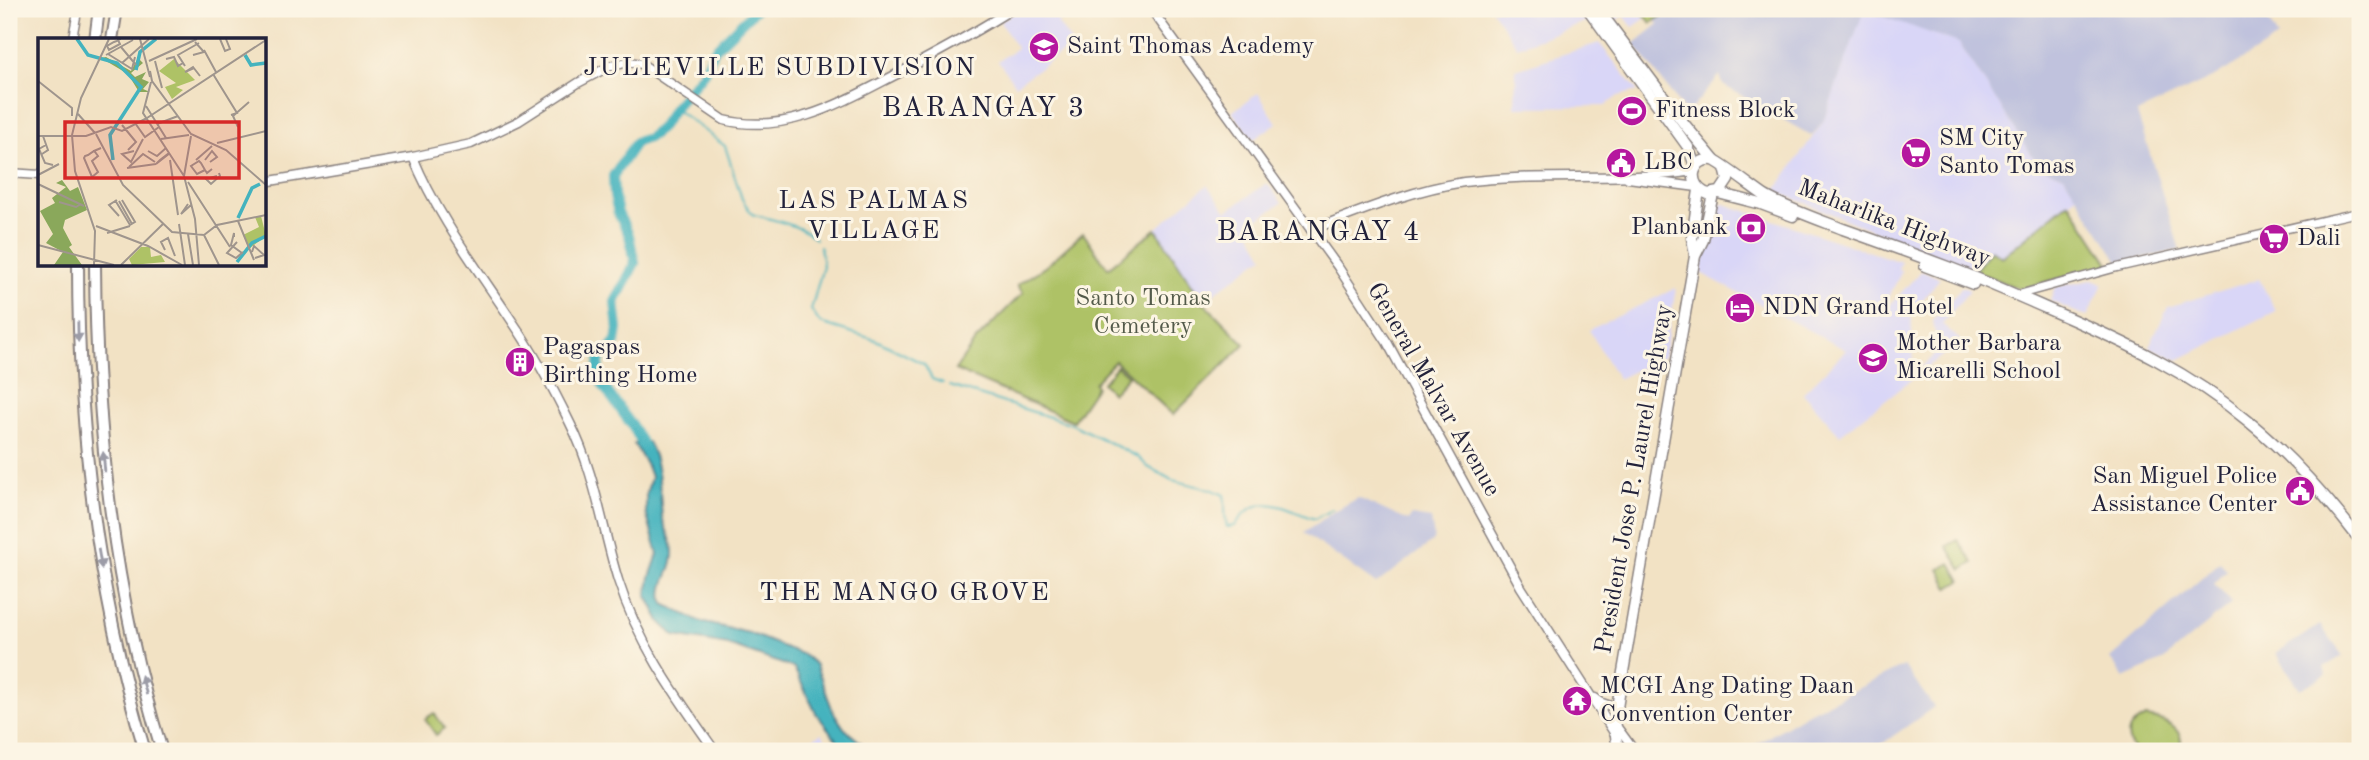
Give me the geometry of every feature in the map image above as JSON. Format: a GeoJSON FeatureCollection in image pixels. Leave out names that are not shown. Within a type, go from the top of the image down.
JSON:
{"type":"FeatureCollection","features":[{"type":"Feature","properties":{"kind":"highway"},"geometry":{"type":"LineString","coordinates":[[94,38],[99,9]]}},
{"type":"Feature","properties":{"kind":"highway"},"geometry":{"type":"LineString","coordinates":[[112,38],[117,9]]}},
{"type":"Feature","properties":{"kind":"highway"},"geometry":{"type":"LineString","coordinates":[[1588,9],[1688,147],[1698,188],[1715,194],[1727,183],[1725,168],[1714,160],[1685,125],[1598,9]]}},
{"type":"Feature","properties":{"kind":"highway"},"geometry":{"type":"LineString","coordinates":[[1695,170],[1704,162],[1714,160]]}},
{"type":"Feature","properties":{"kind":"highway","name":"Maharlika Highway"},"geometry":{"type":"LineString","coordinates":[[1725,168],[1766,197],[1793,211],[2053,311],[2152,356],[2237,413],[2297,466],[2360,540]]}},
{"type":"Feature","properties":{"kind":"highway","name":"President Jose P. Laurel Highway"},"geometry":{"type":"LineString","coordinates":[[1695,256],[1692,238],[1698,188]]}},
{"type":"Feature","properties":{"kind":"highway","name":"Maharlika Highway"},"geometry":{"type":"LineString","coordinates":[[1715,194],[1761,204],[2014,296]]}},
{"type":"Feature","properties":{"kind":"highway","name":"President Jose P. Laurel Highway"},"geometry":{"type":"LineString","coordinates":[[1619,751],[1615,730],[1617,708],[1695,256],[1703,240],[1715,194]]}},
{"type":"Feature","properties":{"kind":"highway"},"geometry":{"type":"LineString","coordinates":[[78,266],[78,341],[83,422],[99,550],[121,662],[145,751]]}},
{"type":"Feature","properties":{"kind":"highway"},"geometry":{"type":"LineString","coordinates":[[94,266],[95,340],[107,496],[138,663],[162,751]]}},
{"type":"Feature","properties":{"kind":"main road"},"geometry":{"type":"LineString","coordinates":[[266,183],[471,144],[519,121],[610,66],[629,62],[642,64],[724,120],[738,124],[802,118],[838,104],[970,36],[1013,9]]}},
{"type":"Feature","properties":{"kind":"main road","name":"General Malvar Avenue"},"geometry":{"type":"LineString","coordinates":[[1151,9],[1338,267],[1387,342],[1521,586],[1615,730]]}},
{"type":"Feature","properties":{"kind":"main road"},"geometry":{"type":"LineString","coordinates":[[413,157],[422,179],[455,235],[532,352],[568,419],[583,454],[619,582],[646,648],[715,751]]}},
{"type":"Feature","properties":{"kind":"main road"},"geometry":{"type":"LineString","coordinates":[[1311,230],[1401,197],[1464,183],[1510,178],[1622,176],[1695,170]]}},
{"type":"Feature","properties":{"kind":"main road"},"geometry":{"type":"LineString","coordinates":[[9,173],[38,175]]}},
{"type":"Feature","properties":{"kind":"main road"},"geometry":{"type":"LineString","coordinates":[[1622,176],[1698,188]]}},
{"type":"Feature","properties":{"kind":"main road"},"geometry":{"type":"LineString","coordinates":[[1590,694],[1602,703],[1617,708]]}},
{"type":"Feature","properties":{"kind":"street"},"geometry":{"type":"LineString","coordinates":[[72,38],[78,9]]}},
{"type":"Feature","properties":{"kind":"street"},"geometry":{"type":"LineString","coordinates":[[2014,296],[2127,265],[2360,212]]}},
{"type":"Feature","properties":{"kind":"street"},"geometry":{"type":"LineString","coordinates":[[1615,730],[1635,751]]}},
{"type":"Feature","properties":{"kind":"shaded area","name":"Saint Thomas Academy"},"geometry":{"type":"Polygon","coordinates":[[[1019,9],[1077,9],[1057,22],[1073,45],[1015,85],[998,61],[1017,48],[1000,22],[1019,9]]]}},
{"type":"Feature","properties":{"kind":"shaded area"},"geometry":{"type":"Polygon","coordinates":[[[1491,9],[1577,9],[1587,21],[1517,47],[1491,9]]]}},
{"type":"Feature","properties":{"kind":"shaded area"},"geometry":{"type":"Polygon","coordinates":[[[1606,9],[1639,9],[1646,18],[1633,27],[1624,15],[1615,21],[1606,9]]]}},
{"type":"Feature","properties":{"kind":"shaded area"},"geometry":{"type":"Polygon","coordinates":[[[1673,9],[2262,9],[2278,38],[2216,76],[2137,113],[2180,250],[2119,263],[2064,176],[2039,166],[1959,43],[1864,10],[1823,122],[1812,136],[1723,85],[1720,75],[1687,114],[1634,44],[1659,24],[1655,21],[1673,9]]]}},
{"type":"Feature","properties":{"kind":"shaded area","name":"SM City Santo Tomas"},"geometry":{"type":"Polygon","coordinates":[[[1864,9],[1959,43],[2039,166],[2064,176],[2077,196],[2002,257],[1991,250],[1974,271],[1775,191],[1823,122],[1864,9]]]}},
{"type":"Feature","properties":{"kind":"shaded area"},"geometry":{"type":"Polygon","coordinates":[[[1599,43],[1638,91],[1618,96],[1605,106],[1515,107],[1516,69],[1599,43]]]}},
{"type":"Feature","properties":{"kind":"shaded area"},"geometry":{"type":"Polygon","coordinates":[[[1258,93],[1277,123],[1253,140],[1232,112],[1258,93]]]}},
{"type":"Feature","properties":{"kind":"shaded area"},"geometry":{"type":"Polygon","coordinates":[[[1267,183],[1282,203],[1247,226],[1264,256],[1203,302],[1156,229],[1207,185],[1227,211],[1267,183]]]}},
{"type":"Feature","properties":{"kind":"shaded area"},"geometry":{"type":"Polygon","coordinates":[[[1724,204],[1901,262],[1898,269],[1902,271],[1878,318],[1921,271],[1940,278],[1911,314],[1914,367],[1917,371],[1938,352],[1933,320],[1962,287],[1970,290],[1942,324],[1961,341],[1840,435],[1803,393],[1846,350],[1701,273],[1714,207],[1724,204]]]}},
{"type":"Feature","properties":{"kind":"shaded area"},"geometry":{"type":"Polygon","coordinates":[[[2259,279],[2276,311],[2178,360],[2149,347],[2168,307],[2259,279]]]}},
{"type":"Feature","properties":{"kind":"shaded area"},"geometry":{"type":"Polygon","coordinates":[[[2092,280],[2103,284],[2087,317],[2050,301],[2055,287],[2092,280]]]}},
{"type":"Feature","properties":{"kind":"shaded area"},"geometry":{"type":"Polygon","coordinates":[[[1676,288],[1664,356],[1618,379],[1589,330],[1676,288]]]}},
{"type":"Feature","properties":{"kind":"shaded area"},"geometry":{"type":"Polygon","coordinates":[[[1358,498],[1408,521],[1411,516],[1431,519],[1434,538],[1432,542],[1376,584],[1304,533],[1358,498]]]}},
{"type":"Feature","properties":{"kind":"shaded area"},"geometry":{"type":"Polygon","coordinates":[[[2220,562],[2227,570],[2214,584],[2232,603],[2162,661],[2124,678],[2110,659],[2220,562]]]}},
{"type":"Feature","properties":{"kind":"shaded area"},"geometry":{"type":"Polygon","coordinates":[[[2320,625],[2343,656],[2324,667],[2326,675],[2300,689],[2276,653],[2320,625]]]}},
{"type":"Feature","properties":{"kind":"shaded area"},"geometry":{"type":"Polygon","coordinates":[[[1904,666],[1934,707],[1872,751],[1745,751],[1810,712],[1904,666]]]}},
{"type":"Feature","properties":{"kind":"shaded area"},"geometry":{"type":"Polygon","coordinates":[[[822,733],[831,751],[793,751],[822,733]]]}},
{"type":"Feature","properties":{"kind":"green space"},"geometry":{"type":"Polygon","coordinates":[[[1640,9],[1673,9],[1651,23],[1640,9]]]}},
{"type":"Feature","properties":{"kind":"green space"},"geometry":{"type":"Polygon","coordinates":[[[2069,202],[2110,265],[2020,289],[1974,271],[1991,250],[2002,257],[2069,202]]]}},
{"type":"Feature","properties":{"kind":"green space","name":"Santo Tomas Cemetery"},"geometry":{"type":"Polygon","coordinates":[[[1156,229],[1203,302],[1245,344],[1173,415],[1115,361],[1094,383],[1096,387],[1073,421],[955,370],[975,341],[1023,293],[1017,285],[1046,266],[1083,233],[1108,268],[1156,229]]]}},
{"type":"Feature","properties":{"kind":"green space"},"geometry":{"type":"Polygon","coordinates":[[[1117,366],[1128,376],[1112,393],[1102,383],[1117,366]]]}},
{"type":"Feature","properties":{"kind":"green space"},"geometry":{"type":"Polygon","coordinates":[[[1958,540],[1973,563],[1962,570],[1947,546],[1958,540]]]}},
{"type":"Feature","properties":{"kind":"green space"},"geometry":{"type":"Polygon","coordinates":[[[1951,563],[1961,581],[1949,588],[1939,569],[1951,563]]]}},
{"type":"Feature","properties":{"kind":"green space"},"geometry":{"type":"Polygon","coordinates":[[[434,713],[445,728],[436,735],[425,719],[434,713]]]}},
{"type":"Feature","properties":{"kind":"green space"},"geometry":{"type":"Polygon","coordinates":[[[2146,717],[2172,726],[2180,736],[2181,751],[2134,751],[2129,740],[2129,731],[2135,723],[2146,717]]]}},
{"type":"Feature","properties":{"kind":"water"},"geometry":{"type":"Polygon","coordinates":[[[648,442],[657,469],[662,516],[673,548],[673,559],[663,590],[664,604],[701,622],[749,633],[804,655],[816,665],[833,711],[844,728],[870,751],[845,751],[816,713],[794,668],[728,645],[675,636],[661,623],[647,596],[658,554],[646,513],[646,495],[651,477],[634,444],[648,442]]]}},
{"type":"Feature","properties":{"kind":"waterway"},"geometry":{"type":"LineString","coordinates":[[647,452],[633,427],[602,384],[598,371],[600,358],[616,342],[618,329],[615,302],[635,263],[629,235],[618,213],[613,176],[636,142],[648,138],[660,129],[704,72],[715,49],[756,9]]}},
{"type":"Feature","properties":{"kind":"waterway"},"geometry":{"type":"LineString","coordinates":[[674,108],[725,146],[742,199],[752,214],[804,230],[815,239]]}},
{"type":"Feature","properties":{"kind":"waterway"},"geometry":{"type":"LineString","coordinates":[[820,246],[823,266],[811,310],[820,323],[876,340],[924,364],[932,379],[943,383]]}},
{"type":"Feature","properties":{"kind":"waterway"},"geometry":{"type":"LineString","coordinates":[[950,386],[1072,424],[1138,457],[1148,467],[1172,480],[1224,495],[1227,527],[1235,526],[1244,514],[1262,504],[1272,504],[1315,519],[1332,509]]}},
{"type":"Feature","properties":{"kind":"place","name":"Saint Thomas Academy"},"geometry":{"type":"Point","coordinates":[1044,47]}},
{"type":"Feature","properties":{"kind":"place","name":"Fitness Block"},"geometry":{"type":"Point","coordinates":[1632,111]}},
{"type":"Feature","properties":{"kind":"place","name":"SM City Santo Tomas"},"geometry":{"type":"Point","coordinates":[1916,153]}},
{"type":"Feature","properties":{"kind":"place","name":"LBC"},"geometry":{"type":"Point","coordinates":[1621,163]}},
{"type":"Feature","properties":{"kind":"place","name":"Planbank"},"geometry":{"type":"Point","coordinates":[1751,228]}},
{"type":"Feature","properties":{"kind":"place","name":"Dali"},"geometry":{"type":"Point","coordinates":[2274,239]}},
{"type":"Feature","properties":{"kind":"place","name":"NDN Grand Hotel"},"geometry":{"type":"Point","coordinates":[1740,308]}},
{"type":"Feature","properties":{"kind":"place","name":"Mother Barbara Micarelli School"},"geometry":{"type":"Point","coordinates":[1873,358]}},
{"type":"Feature","properties":{"kind":"place","name":"Pagaspas Birthing Home"},"geometry":{"type":"Point","coordinates":[520,362]}},
{"type":"Feature","properties":{"kind":"place","name":"San Miguel Police Assistance Center"},"geometry":{"type":"Point","coordinates":[2300,491]}},
{"type":"Feature","properties":{"kind":"place","name":"MCGI Ang Dating Daan Convention Center"},"geometry":{"type":"Point","coordinates":[1577,701]}},
{"type":"Feature","properties":{"kind":"district","name":"JULIEVILLE SUBDIVISION"},"geometry":{"type":"Point","coordinates":[780,68]}},
{"type":"Feature","properties":{"kind":"district","name":"BARANGAY 3"},"geometry":{"type":"Point","coordinates":[984,109]}},
{"type":"Feature","properties":{"kind":"district","name":"LAS PALMAS VILLAGE"},"geometry":{"type":"Point","coordinates":[874,216]}},
{"type":"Feature","properties":{"kind":"district","name":"BARANGAY 4"},"geometry":{"type":"Point","coordinates":[1319,233]}},
{"type":"Feature","properties":{"kind":"district","name":"THE MANGO GROVE"},"geometry":{"type":"Point","coordinates":[905,593]}}]}
